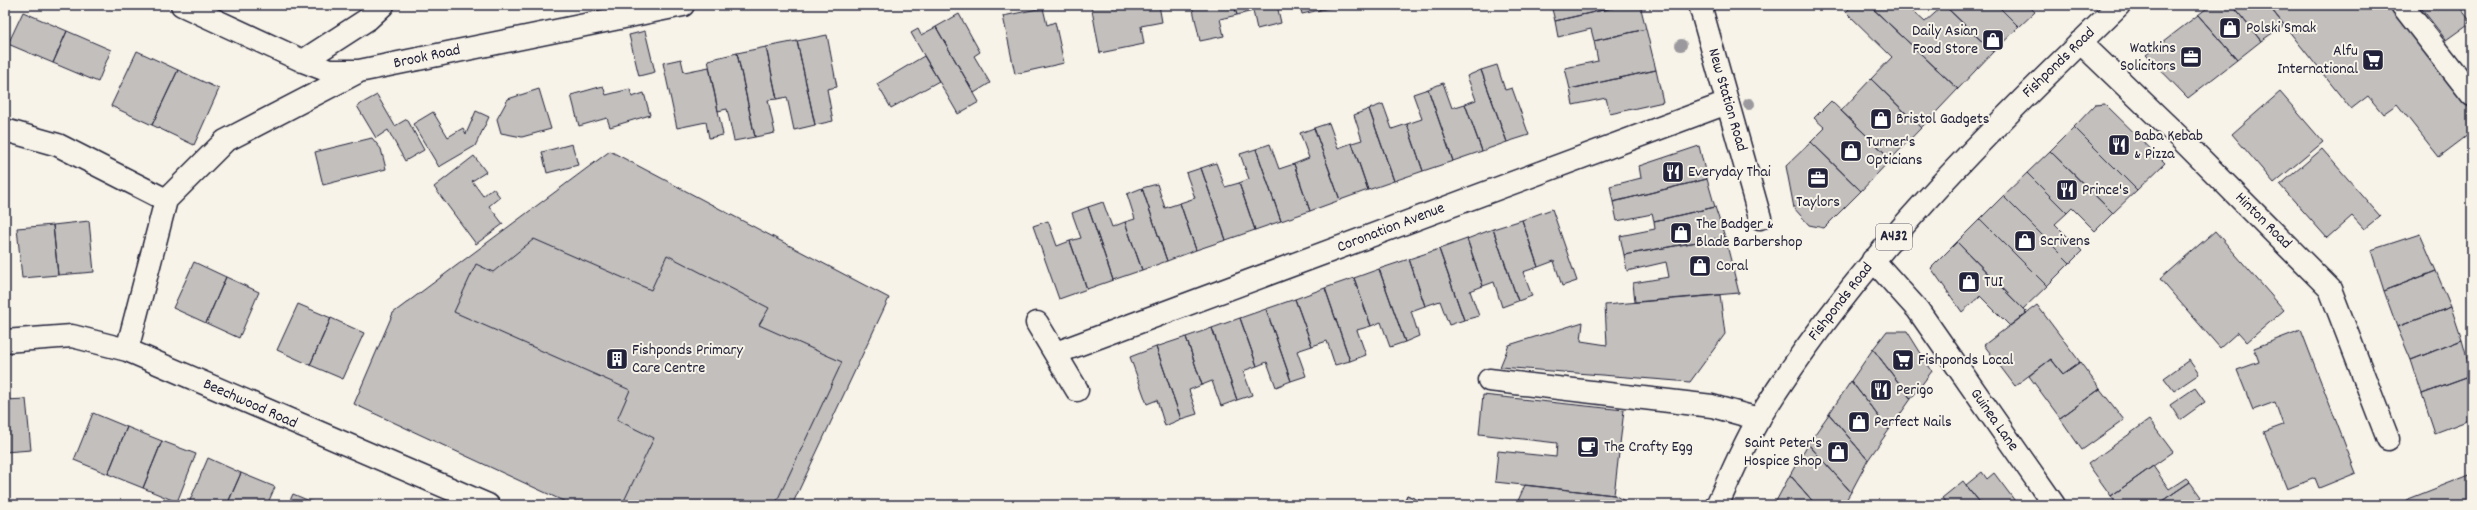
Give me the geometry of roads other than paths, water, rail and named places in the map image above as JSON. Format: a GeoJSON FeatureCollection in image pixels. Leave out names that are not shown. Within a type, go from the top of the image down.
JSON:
{"type":"FeatureCollection","features":[{"type":"Feature","properties":{"kind":"street","name":"Brook Road"},"geometry":{"type":"LineString","coordinates":[[182,5],[303,62],[329,71],[359,71],[683,5]]}},
{"type":"Feature","properties":{"kind":"street"},"geometry":{"type":"LineString","coordinates":[[303,62],[368,19],[382,5]]}},
{"type":"Feature","properties":{"kind":"street","name":"New Station Road"},"geometry":{"type":"LineString","coordinates":[[1700,5],[1760,218]]}},
{"type":"Feature","properties":{"kind":"street","name":"Fishponds Road"},"geometry":{"type":"LineString","coordinates":[[1717,505],[1759,419],[1802,352],[1873,260],[1990,130],[2119,5]]}},
{"type":"Feature","properties":{"kind":"street"},"geometry":{"type":"LineString","coordinates":[[2402,5],[2472,95]]}},
{"type":"Feature","properties":{"kind":"street","name":"Hinton Road"},"geometry":{"type":"LineString","coordinates":[[2080,42],[2180,138],[2330,289],[2388,439]]}},
{"type":"Feature","properties":{"kind":"street"},"geometry":{"type":"LineString","coordinates":[[127,350],[166,200],[225,141],[359,71]]}},
{"type":"Feature","properties":{"kind":"street","name":"Coronation Avenue"},"geometry":{"type":"LineString","coordinates":[[1056,353],[1727,103]]}},
{"type":"Feature","properties":{"kind":"street"},"geometry":{"type":"LineString","coordinates":[[5,130],[58,145],[166,200]]}},
{"type":"Feature","properties":{"kind":"street","name":"Guinea Lane"},"geometry":{"type":"LineString","coordinates":[[1873,260],[1918,310],[2054,505]]}},
{"type":"Feature","properties":{"kind":"street"},"geometry":{"type":"LineString","coordinates":[[1037,323],[1077,390]]}},
{"type":"Feature","properties":{"kind":"street","name":"Beechwood Road"},"geometry":{"type":"LineString","coordinates":[[5,341],[72,336],[127,350],[488,505]]}},
{"type":"Feature","properties":{"kind":"street"},"geometry":{"type":"LineString","coordinates":[[1489,380],[1712,406],[1759,419]]}},
{"type":"Feature","properties":{"kind":"place","name":"Polski Smak"},"geometry":{"type":"Point","coordinates":[2230,28]}},
{"type":"Feature","properties":{"kind":"place","name":"Daily Asian Food Store"},"geometry":{"type":"Point","coordinates":[1993,40]}},
{"type":"Feature","properties":{"kind":"place","name":"Watkins Solicitors"},"geometry":{"type":"Point","coordinates":[2191,57]}},
{"type":"Feature","properties":{"kind":"place","name":"Alfu International"},"geometry":{"type":"Point","coordinates":[2373,60]}},
{"type":"Feature","properties":{"kind":"place","name":"Bristol Gadgets"},"geometry":{"type":"Point","coordinates":[1881,119]}},
{"type":"Feature","properties":{"kind":"place","name":"Baba Kebab & Pizza"},"geometry":{"type":"Point","coordinates":[2119,145]}},
{"type":"Feature","properties":{"kind":"place","name":"Turner's Opticians"},"geometry":{"type":"Point","coordinates":[1851,151]}},
{"type":"Feature","properties":{"kind":"place","name":"Everyday Thai"},"geometry":{"type":"Point","coordinates":[1673,172]}},
{"type":"Feature","properties":{"kind":"place","name":"Taylors"},"geometry":{"type":"Point","coordinates":[1818,178]}},
{"type":"Feature","properties":{"kind":"place","name":"Prince's"},"geometry":{"type":"Point","coordinates":[2067,190]}},
{"type":"Feature","properties":{"kind":"place","name":"The Badger & Blade Barbershop"},"geometry":{"type":"Point","coordinates":[1681,233]}},
{"type":"Feature","properties":{"kind":"place","name":"Scrivens"},"geometry":{"type":"Point","coordinates":[2025,241]}},
{"type":"Feature","properties":{"kind":"place","name":"Coral"},"geometry":{"type":"Point","coordinates":[1700,266]}},
{"type":"Feature","properties":{"kind":"place","name":"TUI"},"geometry":{"type":"Point","coordinates":[1969,282]}},
{"type":"Feature","properties":{"kind":"place","name":"Fishponds Primary Care Centre"},"geometry":{"type":"Point","coordinates":[617,359]}},
{"type":"Feature","properties":{"kind":"place","name":"Fishponds Local"},"geometry":{"type":"Point","coordinates":[1903,360]}},
{"type":"Feature","properties":{"kind":"place","name":"Perigo"},"geometry":{"type":"Point","coordinates":[1881,390]}},
{"type":"Feature","properties":{"kind":"place","name":"Perfect Nails"},"geometry":{"type":"Point","coordinates":[1859,422]}},
{"type":"Feature","properties":{"kind":"place","name":"The Crafty Egg"},"geometry":{"type":"Point","coordinates":[1588,447]}},
{"type":"Feature","properties":{"kind":"place","name":"Saint Peter's Hospice Shop"},"geometry":{"type":"Point","coordinates":[1838,452]}}]}
